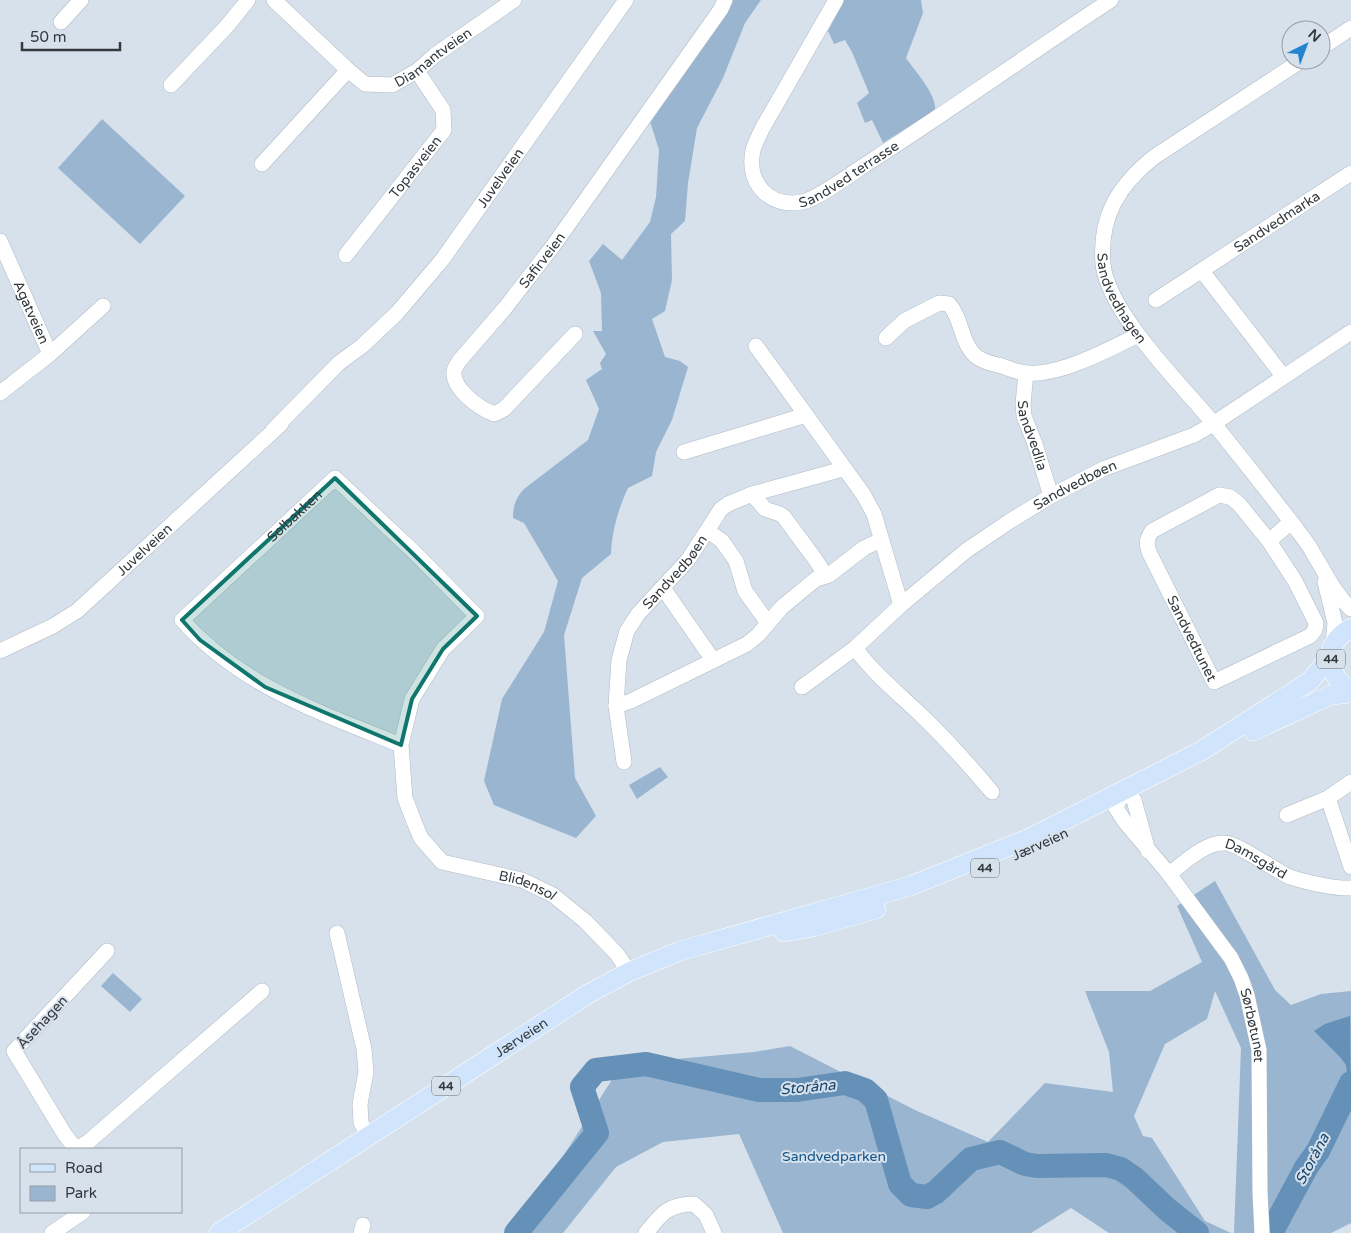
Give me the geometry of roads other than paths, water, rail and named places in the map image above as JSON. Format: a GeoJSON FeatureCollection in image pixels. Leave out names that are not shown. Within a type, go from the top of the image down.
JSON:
{"type":"FeatureCollection","features":[{"type":"Feature","properties":{"kind":"main road","name":"44"},"geometry":{"type":"LineString","coordinates":[[1351,628],[1341,635],[1332,650],[1331,668],[1336,678],[1351,692]]}},
{"type":"Feature","properties":{"kind":"main road","name":"Jærveien"},"geometry":{"type":"LineString","coordinates":[[1124,800],[1310,681],[1332,650]]}},
{"type":"Feature","properties":{"kind":"main road","name":"Jærveien"},"geometry":{"type":"LineString","coordinates":[[219,1233],[588,994],[629,972],[680,951],[813,927],[873,910],[1034,848],[1124,800],[1174,778],[1206,755],[1266,724],[1331,695],[1351,692]]}},
{"type":"Feature","properties":{"kind":"street"},"geometry":{"type":"LineString","coordinates":[[61,22],[81,0]]}},
{"type":"Feature","properties":{"kind":"street"},"geometry":{"type":"LineString","coordinates":[[171,85],[227,26],[248,0]]}},
{"type":"Feature","properties":{"kind":"street","name":"Diamantveien"},"geometry":{"type":"LineString","coordinates":[[274,0],[365,84],[392,85],[417,71],[435,55],[514,0]]}},
{"type":"Feature","properties":{"kind":"street","name":"Juvelveien"},"geometry":{"type":"LineString","coordinates":[[0,651],[53,626],[76,611],[273,430],[344,369],[362,346],[397,313],[442,260],[626,0]]}},
{"type":"Feature","properties":{"kind":"street","name":"Safirveien"},"geometry":{"type":"LineString","coordinates":[[575,334],[504,409],[494,414],[482,409],[471,401],[456,382],[454,370],[460,360],[505,308],[553,246],[721,9],[725,0]]}},
{"type":"Feature","properties":{"kind":"street","name":"Sandved terrasse"},"geometry":{"type":"LineString","coordinates":[[836,0],[762,129],[753,150],[756,185],[764,194],[784,203],[804,202],[824,191],[907,138],[1110,0]]}},
{"type":"Feature","properties":{"kind":"street"},"geometry":{"type":"LineString","coordinates":[[1331,41],[1351,28]]}},
{"type":"Feature","properties":{"kind":"street"},"geometry":{"type":"LineString","coordinates":[[262,164],[348,70]]}},
{"type":"Feature","properties":{"kind":"street","name":"Sandvedhagen"},"geometry":{"type":"LineString","coordinates":[[1287,70],[1154,157],[1135,172],[1119,192],[1104,226],[1103,264],[1115,298],[1138,335],[1213,424],[1314,553],[1322,571],[1334,616],[1332,650]]}},
{"type":"Feature","properties":{"kind":"street","name":"Topasveien"},"geometry":{"type":"LineString","coordinates":[[346,255],[444,130],[443,110],[417,71]]}},
{"type":"Feature","properties":{"kind":"street","name":"Sandvedmarka"},"geometry":{"type":"LineString","coordinates":[[1156,300],[1351,173]]}},
{"type":"Feature","properties":{"kind":"street","name":"Agatveien"},"geometry":{"type":"LineString","coordinates":[[0,242],[50,354]]}},
{"type":"Feature","properties":{"kind":"street"},"geometry":{"type":"LineString","coordinates":[[1202,271],[1283,376]]}},
{"type":"Feature","properties":{"kind":"street"},"geometry":{"type":"LineString","coordinates":[[886,338],[904,321],[939,303],[949,304],[954,309],[968,346],[977,358],[1026,374],[1065,367],[1095,356],[1138,335]]}},
{"type":"Feature","properties":{"kind":"street","name":"Agatveien"},"geometry":{"type":"LineString","coordinates":[[0,393],[50,354],[103,306]]}},
{"type":"Feature","properties":{"kind":"street"},"geometry":{"type":"LineString","coordinates":[[1213,424],[1351,332]]}},
{"type":"Feature","properties":{"kind":"street"},"geometry":{"type":"LineString","coordinates":[[756,346],[843,469],[863,494],[874,514],[901,605]]}},
{"type":"Feature","properties":{"kind":"street","name":"Sandvedlia"},"geometry":{"type":"LineString","coordinates":[[1026,374],[1023,404],[1024,416],[1051,496]]}},
{"type":"Feature","properties":{"kind":"street"},"geometry":{"type":"LineString","coordinates":[[684,452],[806,416]]}},
{"type":"Feature","properties":{"kind":"street","name":"Sandvedbøen"},"geometry":{"type":"LineString","coordinates":[[802,686],[855,648],[901,605],[967,550],[1051,496],[1103,469],[1194,435],[1213,424]]}},
{"type":"Feature","properties":{"kind":"street","name":"Sandvedbøen"},"geometry":{"type":"LineString","coordinates":[[624,762],[616,706],[619,660],[627,631],[638,614],[688,560],[721,509],[728,504],[752,494],[843,469]]}},
{"type":"Feature","properties":{"kind":"street","name":"Solbakken"},"geometry":{"type":"LineString","coordinates":[[401,745],[319,712],[265,687],[236,668],[200,640],[182,620],[335,478],[413,551],[477,616],[443,649],[412,699],[401,745],[406,798],[415,824]]}},
{"type":"Feature","properties":{"kind":"street"},"geometry":{"type":"LineString","coordinates":[[752,494],[765,509],[784,517],[826,576]]}},
{"type":"Feature","properties":{"kind":"street","name":"Sandvedtunet"},"geometry":{"type":"LineString","coordinates":[[1219,495],[1230,497],[1239,504],[1269,541],[1295,581],[1316,623],[1315,630],[1310,636],[1214,682],[1148,552],[1147,537],[1152,531],[1219,495]]}},
{"type":"Feature","properties":{"kind":"street"},"geometry":{"type":"LineString","coordinates":[[1269,541],[1291,522]]}},
{"type":"Feature","properties":{"kind":"street"},"geometry":{"type":"LineString","coordinates":[[708,531],[722,541],[736,561],[745,591],[768,623]]}},
{"type":"Feature","properties":{"kind":"street"},"geometry":{"type":"LineString","coordinates":[[616,706],[747,644],[758,635],[782,607],[812,582],[836,571],[864,548],[881,540]]}},
{"type":"Feature","properties":{"kind":"street","name":"Sandvedhagen"},"geometry":{"type":"LineString","coordinates":[[1322,571],[1351,609]]}},
{"type":"Feature","properties":{"kind":"street"},"geometry":{"type":"LineString","coordinates":[[663,588],[714,660]]}},
{"type":"Feature","properties":{"kind":"street"},"geometry":{"type":"LineString","coordinates":[[855,648],[864,660],[968,763],[992,792]]}},
{"type":"Feature","properties":{"kind":"street"},"geometry":{"type":"LineString","coordinates":[[1287,815],[1328,798],[1351,782]]}},
{"type":"Feature","properties":{"kind":"street"},"geometry":{"type":"LineString","coordinates":[[1328,798],[1351,867]]}},
{"type":"Feature","properties":{"kind":"street","name":"Sørbøtunet"},"geometry":{"type":"LineString","coordinates":[[1124,800],[1125,822],[1168,874],[1231,958],[1247,995],[1260,1050],[1260,1192],[1262,1233]]}},
{"type":"Feature","properties":{"kind":"street","name":"Blidensol"},"geometry":{"type":"LineString","coordinates":[[415,824],[421,838],[442,862],[522,880],[553,895],[585,921],[618,954],[629,972]]}},
{"type":"Feature","properties":{"kind":"street","name":"Damsgård"},"geometry":{"type":"LineString","coordinates":[[1168,874],[1213,845],[1227,843],[1290,877],[1339,889],[1351,888]]}},
{"type":"Feature","properties":{"kind":"street"},"geometry":{"type":"LineString","coordinates":[[337,933],[364,1049],[366,1072],[360,1104],[361,1123],[368,1135]]}},
{"type":"Feature","properties":{"kind":"street","name":"Åsehagen"},"geometry":{"type":"LineString","coordinates":[[75,1148],[65,1135],[14,1051],[107,951]]}},
{"type":"Feature","properties":{"kind":"street","name":"Åsehagen"},"geometry":{"type":"LineString","coordinates":[[78,1148],[88,1142],[262,991]]}},
{"type":"Feature","properties":{"kind":"street"},"geometry":{"type":"LineString","coordinates":[[646,1233],[660,1216],[672,1207],[681,1204],[694,1204],[706,1215],[714,1233]]}},
{"type":"Feature","properties":{"kind":"street"},"geometry":{"type":"LineString","coordinates":[[52,1233],[82,1213]]}},
{"type":"Feature","properties":{"kind":"waterway","name":"Storåna"},"geometry":{"type":"LineString","coordinates":[[516,1233],[597,1133],[582,1087],[596,1070],[646,1064],[759,1090],[797,1090],[845,1083],[865,1090],[876,1100],[900,1184],[911,1195],[927,1197],[936,1192],[971,1159],[1000,1152],[1025,1164],[1037,1166],[1106,1165],[1121,1169],[1134,1178],[1168,1210],[1197,1233]]}},
{"type":"Feature","properties":{"kind":"waterway","name":"Storåna"},"geometry":{"type":"LineString","coordinates":[[1271,1233],[1307,1166],[1318,1151],[1351,1083]]}},
{"type":"Feature","properties":{"kind":"park label","name":"Sandvedparken"},"geometry":{"type":"Point","coordinates":[834,1156]}}]}
